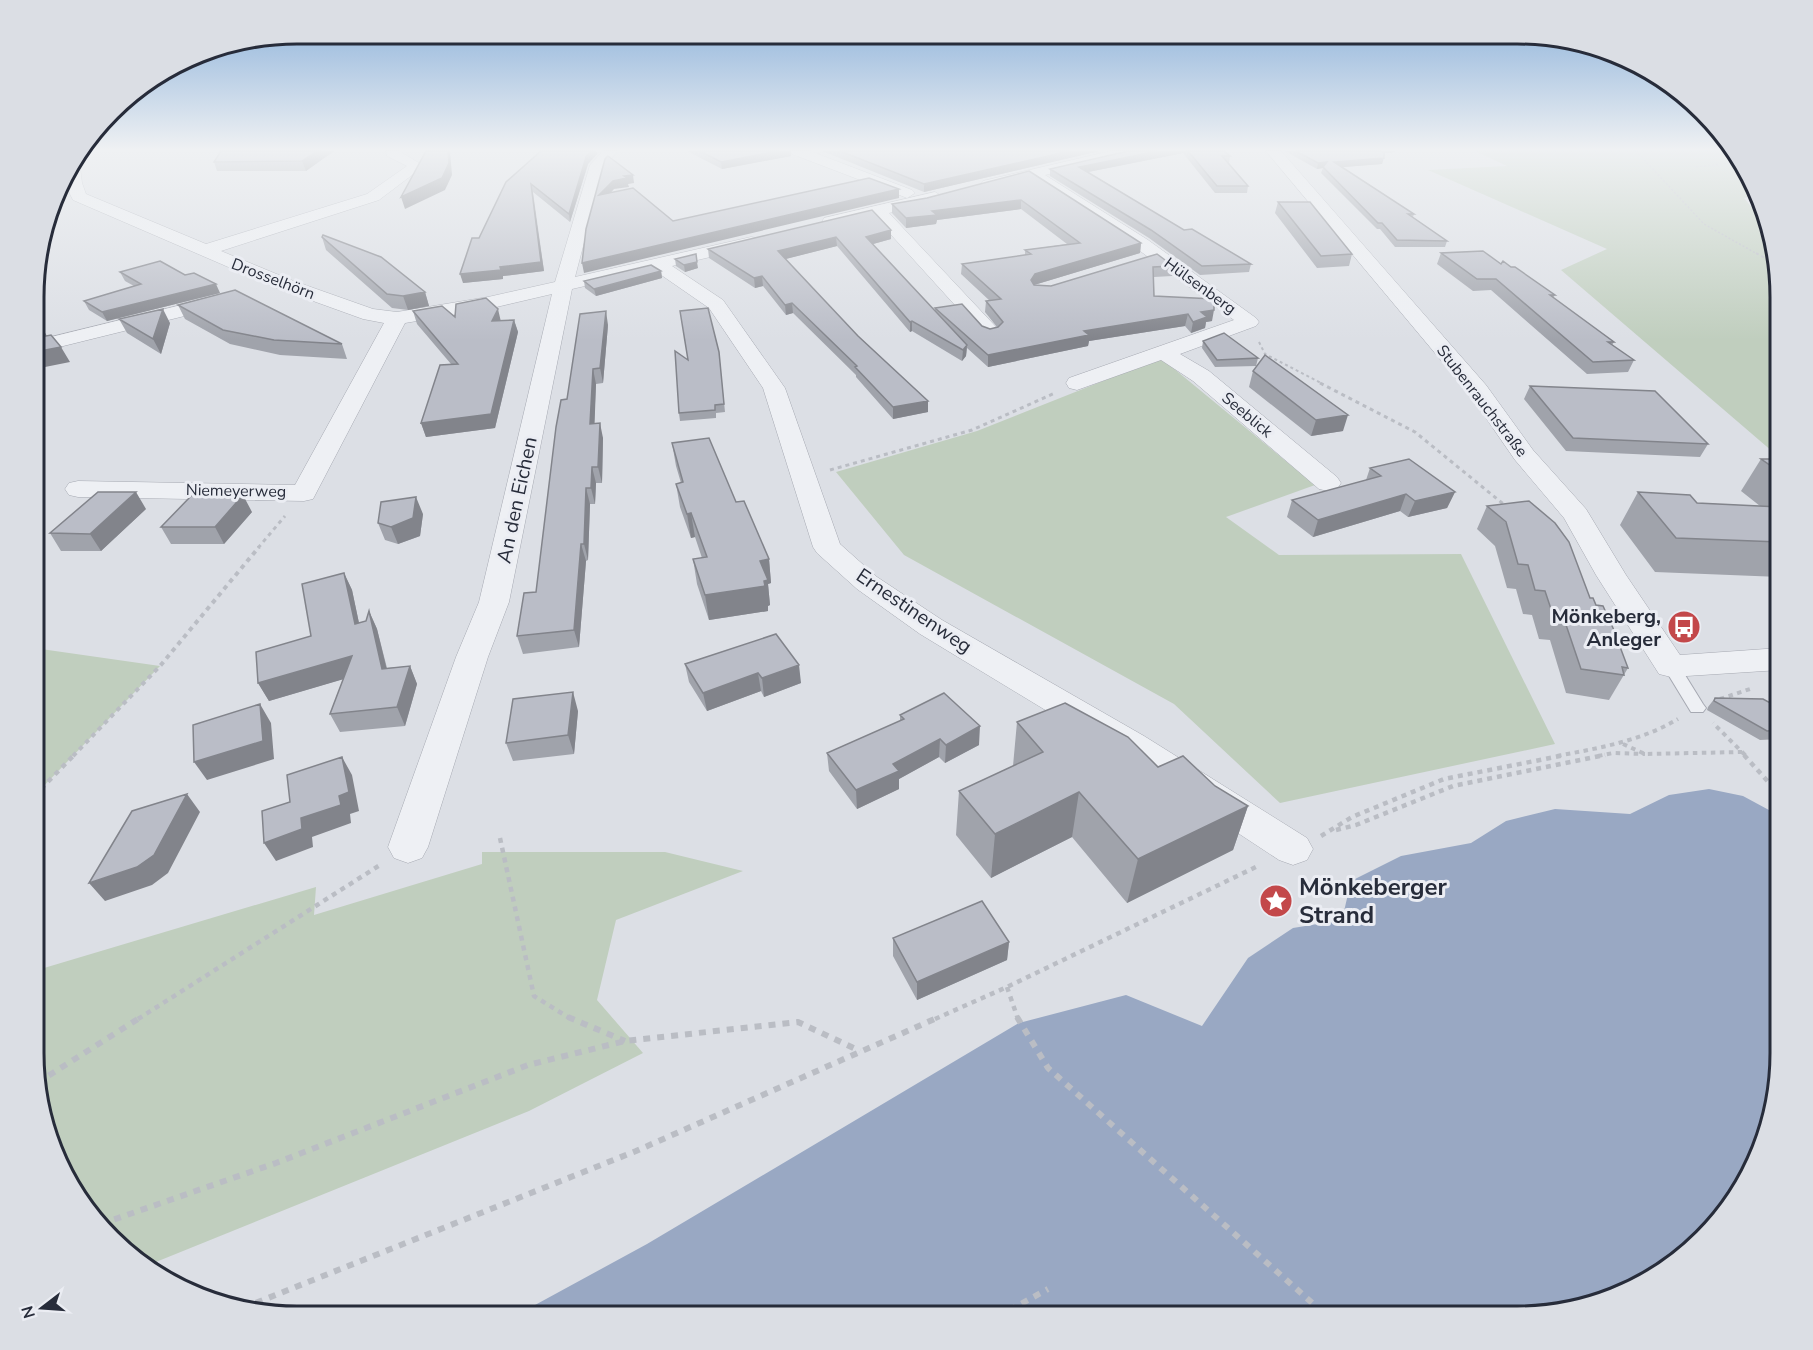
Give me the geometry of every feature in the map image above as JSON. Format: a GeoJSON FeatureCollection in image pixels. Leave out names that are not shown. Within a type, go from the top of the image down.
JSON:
{"type":"FeatureCollection","features":[{"type":"Feature","properties":{"kind":"street","name":"Drosselhörn"},"geometry":{"type":"LineString","coordinates":[[118,214],[284,284],[370,315],[402,318],[488,303],[762,239]]}},
{"type":"Feature","properties":{"kind":"street"},"geometry":{"type":"LineString","coordinates":[[203,251],[319,214]]}},
{"type":"Feature","properties":{"kind":"street","name":"An den Eichen"},"geometry":{"type":"LineString","coordinates":[[408,847],[465,677],[494,602],[563,286],[583,214]]}},
{"type":"Feature","properties":{"kind":"street"},"geometry":{"type":"LineString","coordinates":[[808,228],[866,214]]}},
{"type":"Feature","properties":{"kind":"street"},"geometry":{"type":"LineString","coordinates":[[881,214],[990,332]]}},
{"type":"Feature","properties":{"kind":"street","name":"Hülsenberg"},"geometry":{"type":"LineString","coordinates":[[1099,214],[1249,322]]}},
{"type":"Feature","properties":{"kind":"street","name":"Stubenrauchstraße"},"geometry":{"type":"LineString","coordinates":[[1327,214],[1478,390],[1524,455],[1576,515],[1611,575],[1671,666]]}},
{"type":"Feature","properties":{"kind":"street"},"geometry":{"type":"LineString","coordinates":[[1138,262],[1159,256]]}},
{"type":"Feature","properties":{"kind":"street","name":"Ernestinenweg"},"geometry":{"type":"LineString","coordinates":[[658,264],[716,304],[774,388],[827,547],[867,583],[931,627],[1131,745],[1293,849]]}},
{"type":"Feature","properties":{"kind":"street"},"geometry":{"type":"LineString","coordinates":[[44,345],[284,284]]}},
{"type":"Feature","properties":{"kind":"street","name":"Niemeyerweg"},"geometry":{"type":"LineString","coordinates":[[78,489],[304,492],[402,318]]}},
{"type":"Feature","properties":{"kind":"street"},"geometry":{"type":"LineString","coordinates":[[1077,383],[1249,322]]}},
{"type":"Feature","properties":{"kind":"street","name":"Seeblick"},"geometry":{"type":"LineString","coordinates":[[1163,352],[1201,376],[1328,483]]}},
{"type":"Feature","properties":{"kind":"street"},"geometry":{"type":"LineString","coordinates":[[1671,666],[1770,659]]}},
{"type":"Feature","properties":{"kind":"lane"},"geometry":{"type":"LineString","coordinates":[[1671,666],[1697,708]]}},
{"type":"Feature","properties":{"kind":"path"},"geometry":{"type":"LineString","coordinates":[[1695,214],[1704,224],[1766,259]]}},
{"type":"Feature","properties":{"kind":"path"},"geometry":{"type":"LineString","coordinates":[[1249,322],[1265,354],[1414,432],[1515,514]]}},
{"type":"Feature","properties":{"kind":"path"},"geometry":{"type":"LineString","coordinates":[[803,477],[972,430],[1077,383]]}},
{"type":"Feature","properties":{"kind":"path"},"geometry":{"type":"LineString","coordinates":[[44,786],[160,666],[304,492]]}},
{"type":"Feature","properties":{"kind":"path"},"geometry":{"type":"LineString","coordinates":[[255,1303],[636,1151],[1007,987],[1332,831],[1352,817],[1444,779],[1622,743],[1663,728],[1697,708],[1761,685]]}},
{"type":"Feature","properties":{"kind":"path"},"geometry":{"type":"LineString","coordinates":[[1697,708],[1742,752],[1770,784]]}},
{"type":"Feature","properties":{"kind":"path"},"geometry":{"type":"LineString","coordinates":[[1622,743],[1645,754]]}},
{"type":"Feature","properties":{"kind":"path"},"geometry":{"type":"LineString","coordinates":[[1332,831],[1356,825],[1453,786],[1613,753],[1742,752]]}},
{"type":"Feature","properties":{"kind":"path"},"geometry":{"type":"LineString","coordinates":[[500,838],[534,996],[565,1016],[626,1041]]}},
{"type":"Feature","properties":{"kind":"path"},"geometry":{"type":"LineString","coordinates":[[45,1078],[408,847]]}},
{"type":"Feature","properties":{"kind":"path"},"geometry":{"type":"LineString","coordinates":[[1007,987],[1019,1023],[1048,1068],[1316,1306]]}},
{"type":"Feature","properties":{"kind":"path"},"geometry":{"type":"LineString","coordinates":[[107,1222],[276,1163],[528,1065],[626,1041],[798,1022],[861,1051]]}},
{"type":"Feature","properties":{"kind":"path"},"geometry":{"type":"LineString","coordinates":[[1016,1306],[1048,1288]]}},
{"type":"Feature","properties":{"kind":"green space"},"geometry":{"type":"Polygon","coordinates":[[[1528,214],[1756,214],[1765,247],[1770,296],[1770,449],[1561,270],[1607,249],[1528,214]]]}},
{"type":"Feature","properties":{"kind":"green space"},"geometry":{"type":"Polygon","coordinates":[[[1161,358],[1315,485],[1226,517],[1279,555],[1461,554],[1555,744],[1280,803],[1174,704],[904,555],[836,472],[977,431],[1161,358]]]}},
{"type":"Feature","properties":{"kind":"green space"},"geometry":{"type":"Polygon","coordinates":[[[44,649],[160,666],[44,786],[44,649]]]}},
{"type":"Feature","properties":{"kind":"green space"},"geometry":{"type":"Polygon","coordinates":[[[482,852],[665,852],[743,871],[616,920],[597,1000],[643,1053],[529,1111],[154,1263],[117,1233],[77,1180],[63,1151],[52,1119],[44,1070],[44,968],[316,887],[314,915],[482,864],[482,852]]]}},
{"type":"Feature","properties":{"kind":"water"},"geometry":{"type":"Polygon","coordinates":[[[1709,789],[1743,796],[1770,811],[1769,1070],[1765,1103],[1750,1151],[1736,1180],[1717,1208],[1696,1233],[1671,1254],[1643,1273],[1614,1287],[1566,1302],[1533,1306],[533,1306],[647,1244],[1019,1023],[1126,995],[1202,1026],[1248,958],[1293,928],[1342,920],[1351,881],[1401,856],[1471,843],[1506,821],[1555,809],[1630,814],[1669,795],[1709,789]]]}},
{"type":"Feature","properties":{"kind":"building"},"geometry":{"type":"Polygon","coordinates":[[[491,214],[535,214],[541,262],[500,267],[501,270],[460,274],[472,238],[479,238],[491,214]]]}},
{"type":"Feature","properties":{"kind":"building"},"geometry":{"type":"Polygon","coordinates":[[[590,214],[665,214],[673,221],[705,214],[792,214],[582,263],[590,214]]]}},
{"type":"Feature","properties":{"kind":"building"},"geometry":{"type":"Polygon","coordinates":[[[855,214],[876,214],[891,230],[866,237],[967,345],[963,350],[912,321],[910,322],[836,237],[778,251],[858,336],[928,401],[893,407],[855,367],[857,366],[792,303],[785,305],[762,276],[754,278],[708,249],[855,214]]]}},
{"type":"Feature","properties":{"kind":"building"},"geometry":{"type":"Polygon","coordinates":[[[902,214],[937,215],[906,218],[902,214]]]}},
{"type":"Feature","properties":{"kind":"building"},"geometry":{"type":"Polygon","coordinates":[[[1040,214],[1096,214],[1141,243],[1035,274],[1031,280],[1034,285],[1051,286],[1157,254],[1173,266],[1153,267],[1154,296],[1214,299],[1214,310],[1201,312],[1207,317],[1193,322],[1188,314],[1084,331],[1089,335],[988,355],[935,308],[962,304],[982,326],[990,329],[998,327],[1003,322],[986,301],[1001,299],[962,264],[1031,254],[1025,250],[1080,243],[1040,214]]]}},
{"type":"Feature","properties":{"kind":"building"},"geometry":{"type":"Polygon","coordinates":[[[1125,214],[1157,214],[1184,230],[1192,229],[1251,264],[1202,266],[1125,214]]]}},
{"type":"Feature","properties":{"kind":"building"},"geometry":{"type":"Polygon","coordinates":[[[1288,214],[1320,214],[1352,254],[1321,256],[1288,214]]]}},
{"type":"Feature","properties":{"kind":"building"},"geometry":{"type":"Polygon","coordinates":[[[1369,214],[1408,214],[1447,241],[1397,240],[1382,223],[1378,223],[1369,214]]]}},
{"type":"Feature","properties":{"kind":"building"},"geometry":{"type":"Polygon","coordinates":[[[323,235],[381,257],[425,292],[403,296],[387,294],[322,237],[323,235]]]}},
{"type":"Feature","properties":{"kind":"building"},"geometry":{"type":"Polygon","coordinates":[[[1483,251],[1501,264],[1503,261],[1515,267],[1555,295],[1550,295],[1614,342],[1608,342],[1634,360],[1593,362],[1496,279],[1477,279],[1441,253],[1483,251]]]}},
{"type":"Feature","properties":{"kind":"building"},"geometry":{"type":"Polygon","coordinates":[[[696,254],[697,262],[684,265],[675,259],[696,254]]]}},
{"type":"Feature","properties":{"kind":"building"},"geometry":{"type":"Polygon","coordinates":[[[160,261],[185,275],[194,273],[216,284],[102,312],[84,301],[141,284],[120,272],[160,261]]]}},
{"type":"Feature","properties":{"kind":"building"},"geometry":{"type":"Polygon","coordinates":[[[651,265],[661,271],[594,289],[584,281],[651,265]]]}},
{"type":"Feature","properties":{"kind":"building"},"geometry":{"type":"Polygon","coordinates":[[[235,290],[342,344],[274,340],[223,330],[178,305],[235,290]]]}},
{"type":"Feature","properties":{"kind":"building"},"geometry":{"type":"Polygon","coordinates":[[[486,298],[498,309],[492,321],[514,320],[491,414],[421,423],[440,365],[458,364],[413,311],[442,306],[455,317],[456,304],[486,298]]]}},
{"type":"Feature","properties":{"kind":"building"},"geometry":{"type":"Polygon","coordinates":[[[708,308],[719,352],[724,404],[715,405],[715,410],[679,413],[675,351],[688,360],[680,311],[708,308]]]}},
{"type":"Feature","properties":{"kind":"building"},"geometry":{"type":"Polygon","coordinates":[[[163,309],[153,339],[119,319],[163,309]]]}},
{"type":"Feature","properties":{"kind":"building"},"geometry":{"type":"Polygon","coordinates":[[[606,311],[600,368],[593,369],[590,424],[600,423],[598,467],[592,467],[591,488],[586,488],[584,544],[581,544],[574,630],[517,636],[524,593],[536,592],[556,427],[561,400],[567,399],[580,314],[606,311]]]}},
{"type":"Feature","properties":{"kind":"building"},"geometry":{"type":"Polygon","coordinates":[[[1224,333],[1258,358],[1217,360],[1203,341],[1224,333]]]}},
{"type":"Feature","properties":{"kind":"building"},"geometry":{"type":"Polygon","coordinates":[[[51,335],[61,347],[44,350],[44,336],[51,335]]]}},
{"type":"Feature","properties":{"kind":"building"},"geometry":{"type":"Polygon","coordinates":[[[1265,355],[1348,415],[1316,420],[1253,371],[1265,355]]]}},
{"type":"Feature","properties":{"kind":"building"},"geometry":{"type":"Polygon","coordinates":[[[1530,386],[1655,391],[1708,444],[1573,438],[1530,386]]]}},
{"type":"Feature","properties":{"kind":"building"},"geometry":{"type":"Polygon","coordinates":[[[709,438],[736,502],[744,501],[769,559],[760,561],[768,580],[764,581],[765,586],[705,595],[693,559],[707,557],[691,513],[687,514],[676,484],[683,482],[672,443],[709,438]]]}},
{"type":"Feature","properties":{"kind":"building"},"geometry":{"type":"Polygon","coordinates":[[[1409,459],[1455,492],[1415,501],[1406,494],[1318,520],[1292,500],[1381,476],[1370,468],[1409,459]]]}},
{"type":"Feature","properties":{"kind":"building"},"geometry":{"type":"Polygon","coordinates":[[[1761,459],[1770,459],[1770,465],[1761,459]]]}},
{"type":"Feature","properties":{"kind":"building"},"geometry":{"type":"Polygon","coordinates":[[[98,492],[136,492],[90,534],[50,533],[98,492]]]}},
{"type":"Feature","properties":{"kind":"building"},"geometry":{"type":"Polygon","coordinates":[[[1638,492],[1690,495],[1697,503],[1770,507],[1770,542],[1676,538],[1638,492]]]}},
{"type":"Feature","properties":{"kind":"building"},"geometry":{"type":"Polygon","coordinates":[[[192,495],[243,495],[215,527],[161,527],[192,495]]]}},
{"type":"Feature","properties":{"kind":"building"},"geometry":{"type":"Polygon","coordinates":[[[416,497],[413,518],[391,527],[378,523],[381,502],[416,497]]]}},
{"type":"Feature","properties":{"kind":"building"},"geometry":{"type":"Polygon","coordinates":[[[1529,501],[1555,523],[1569,542],[1590,598],[1593,598],[1596,605],[1603,606],[1613,628],[1628,668],[1622,667],[1624,675],[1581,669],[1563,616],[1553,615],[1545,591],[1535,590],[1528,565],[1518,564],[1506,522],[1487,506],[1529,501]]]}},
{"type":"Feature","properties":{"kind":"building"},"geometry":{"type":"Polygon","coordinates":[[[344,573],[355,624],[366,621],[369,611],[382,669],[410,666],[397,707],[330,714],[352,656],[258,683],[256,652],[311,636],[302,584],[344,573]]]}},
{"type":"Feature","properties":{"kind":"building"},"geometry":{"type":"Polygon","coordinates":[[[776,634],[799,665],[762,678],[758,673],[703,693],[685,664],[776,634]]]}},
{"type":"Feature","properties":{"kind":"building"},"geometry":{"type":"Polygon","coordinates":[[[573,692],[568,735],[506,743],[513,699],[573,692]]]}},
{"type":"Feature","properties":{"kind":"building"},"geometry":{"type":"Polygon","coordinates":[[[944,693],[980,726],[946,745],[940,739],[893,764],[899,771],[856,790],[827,753],[904,719],[900,715],[944,693]]]}},
{"type":"Feature","properties":{"kind":"building"},"geometry":{"type":"Polygon","coordinates":[[[1715,698],[1763,699],[1770,703],[1770,731],[1767,731],[1714,701],[1715,698]]]}},
{"type":"Feature","properties":{"kind":"building"},"geometry":{"type":"Polygon","coordinates":[[[1065,703],[1128,737],[1158,767],[1183,756],[1215,786],[1248,806],[1138,859],[1079,792],[995,834],[959,791],[1043,752],[1017,722],[1065,703]]]}},
{"type":"Feature","properties":{"kind":"building"},"geometry":{"type":"Polygon","coordinates":[[[260,704],[263,741],[194,762],[193,725],[260,704]]]}},
{"type":"Feature","properties":{"kind":"building"},"geometry":{"type":"Polygon","coordinates":[[[342,757],[349,792],[339,796],[341,805],[301,818],[302,829],[264,843],[262,811],[290,802],[287,775],[342,757]]]}},
{"type":"Feature","properties":{"kind":"building"},"geometry":{"type":"Polygon","coordinates":[[[187,794],[154,855],[137,867],[89,883],[132,811],[187,794]]]}},
{"type":"Feature","properties":{"kind":"building"},"geometry":{"type":"Polygon","coordinates":[[[982,901],[1009,942],[917,982],[893,938],[982,901]]]}},
{"type":"Feature","properties":{"kind":"place","name":"Mönkeberg, Anleger"},"geometry":{"type":"Point","coordinates":[1684,627]}},
{"type":"Feature","properties":{"kind":"place","name":"Mönkeberger Strand"},"geometry":{"type":"Point","coordinates":[1276,901]}}]}
